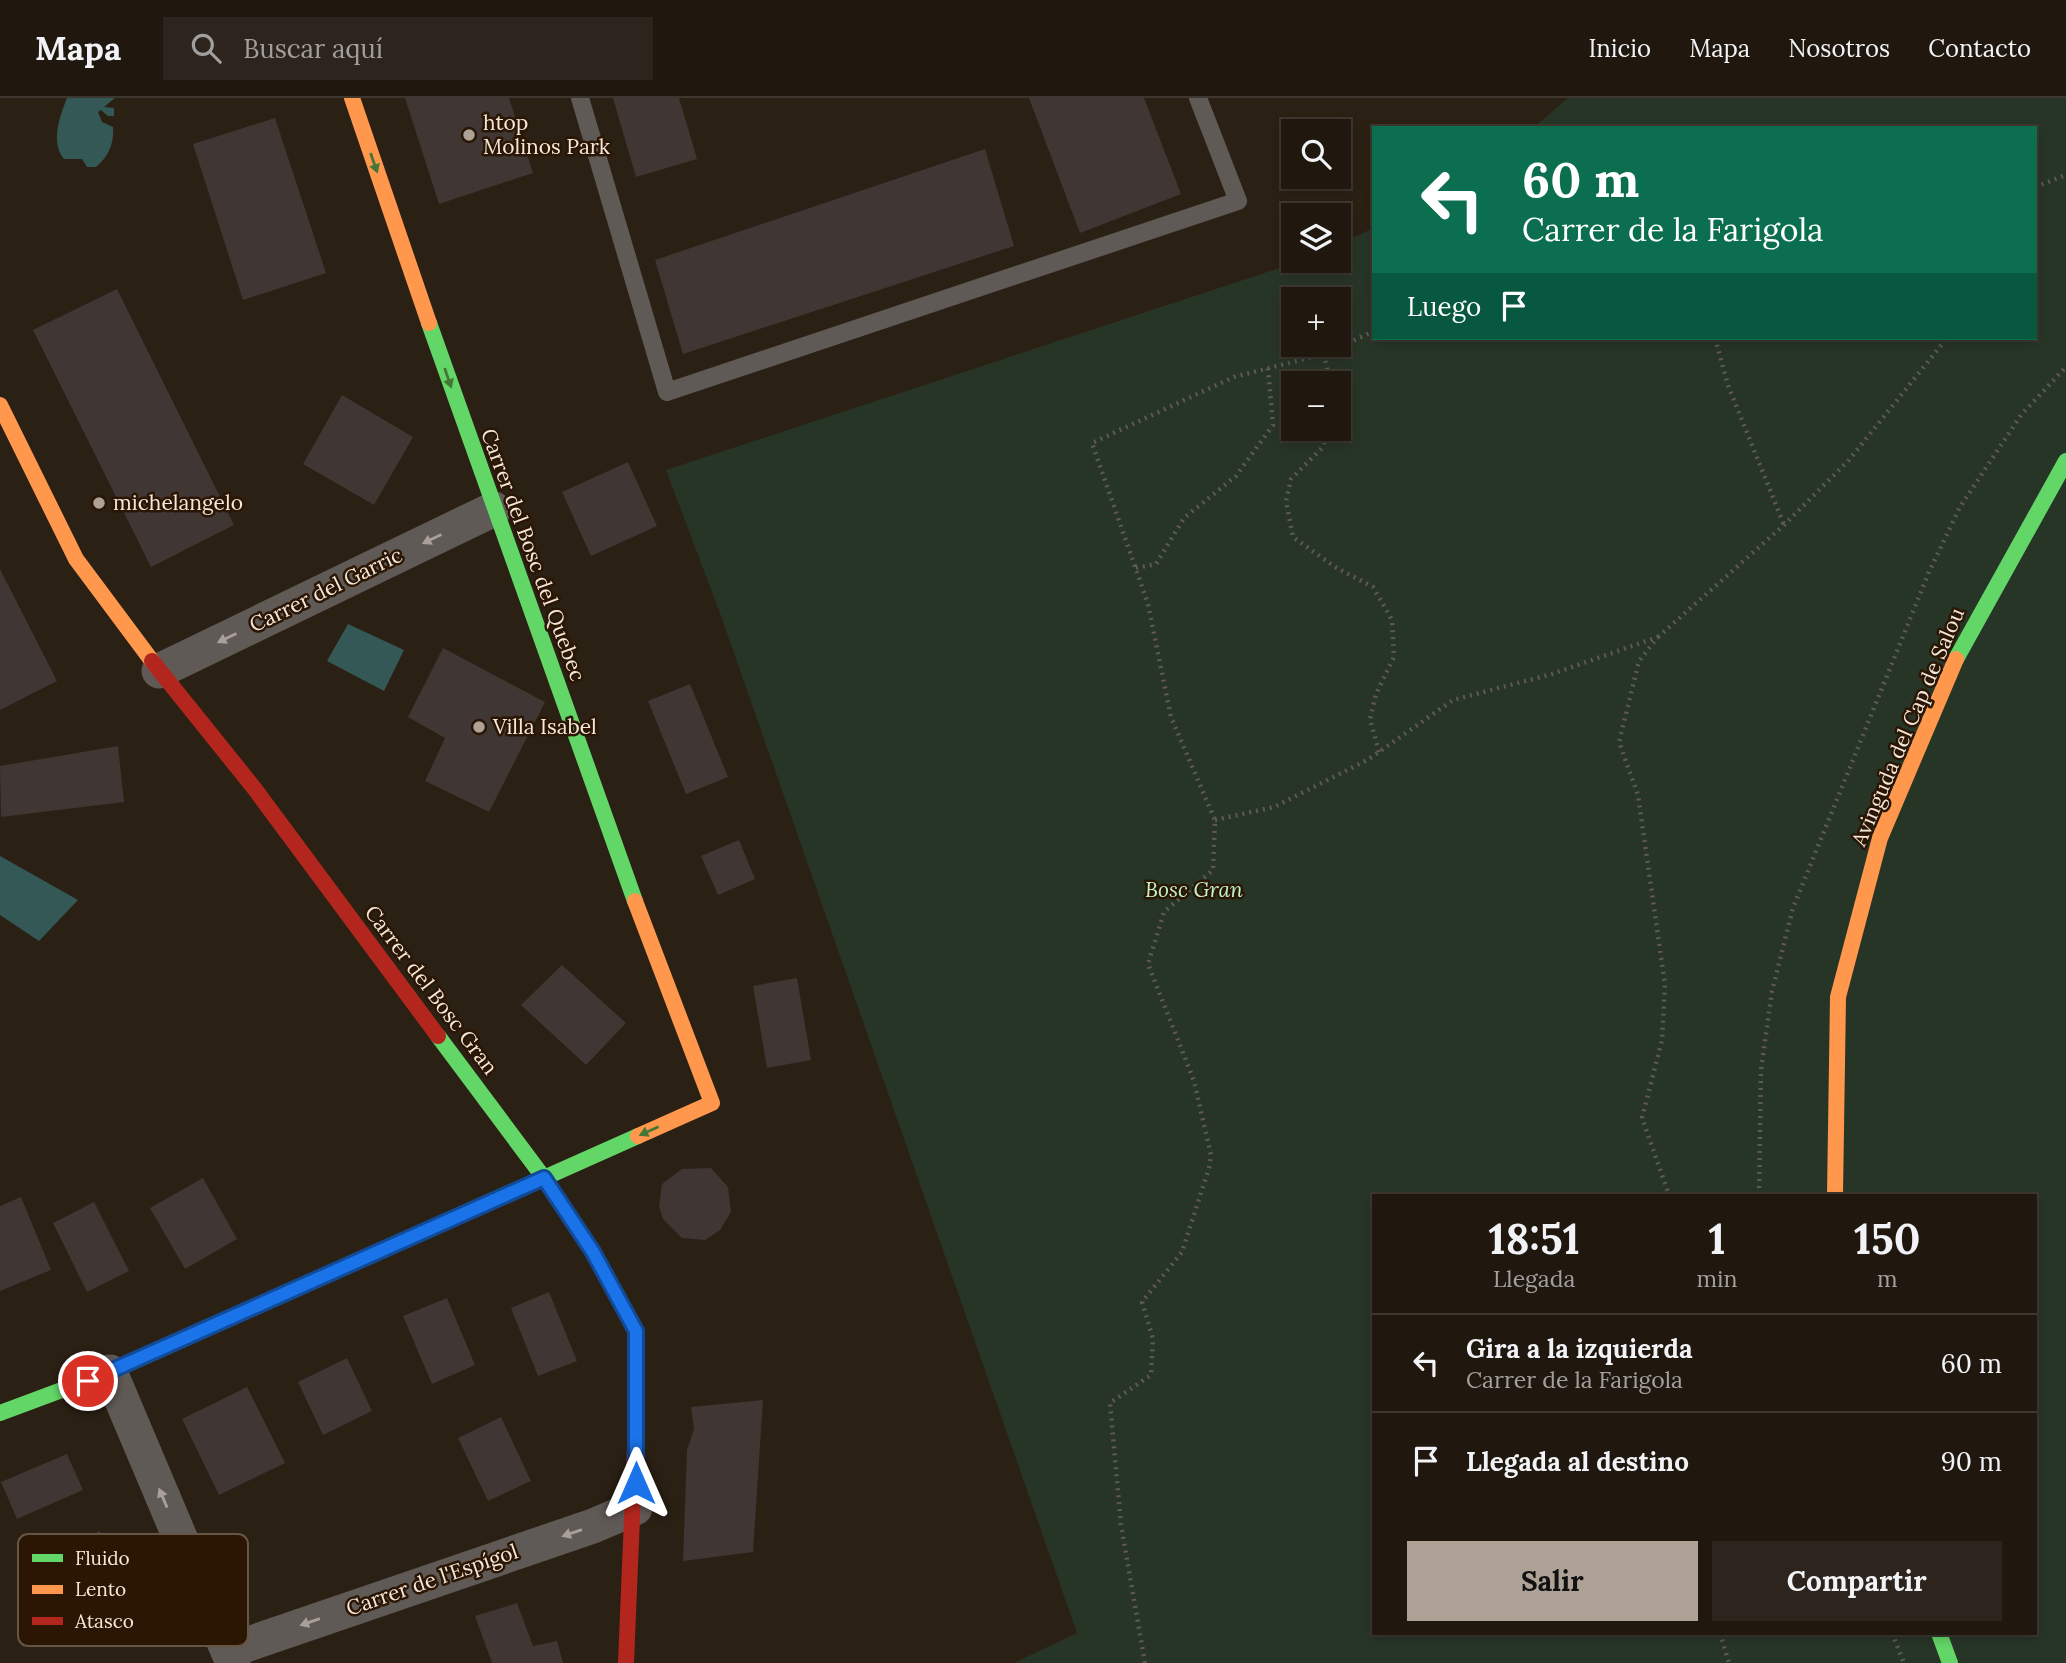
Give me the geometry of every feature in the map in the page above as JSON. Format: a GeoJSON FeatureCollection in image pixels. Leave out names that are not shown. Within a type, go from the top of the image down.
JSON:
{"type":"FeatureCollection","features":[{"type":"Feature","properties":{"kind":"street","name":"Carrer del Bosc del Quebec"},"geometry":{"type":"LineString","coordinates":[[352,98],[494,509],[670,996],[712,1103],[544,1178]]}},
{"type":"Feature","properties":{"kind":"street","name":"Carrer del Bosc Gran"},"geometry":{"type":"LineString","coordinates":[[0,405],[76,559],[159,671],[254,788],[544,1178],[593,1252],[636,1331],[635,1508],[628,1586],[626,1663]]}},
{"type":"Feature","properties":{"kind":"street","name":"Avinguda del Cap de Salou"},"geometry":{"type":"LineString","coordinates":[[1835,1194],[1838,997],[1880,838],[1964,639],[2066,461]]}},
{"type":"Feature","properties":{"kind":"street","name":"Carrer del Garric"},"geometry":{"type":"LineString","coordinates":[[159,671],[494,509]]}},
{"type":"Feature","properties":{"kind":"street"},"geometry":{"type":"LineString","coordinates":[[0,1413],[110,1373],[544,1178]]}},
{"type":"Feature","properties":{"kind":"street"},"geometry":{"type":"LineString","coordinates":[[110,1373],[179,1534]]}},
{"type":"Feature","properties":{"kind":"street","name":"Carrer de l'Espígol"},"geometry":{"type":"LineString","coordinates":[[231,1657],[593,1526],[635,1508]]}},
{"type":"Feature","properties":{"kind":"street"},"geometry":{"type":"LineString","coordinates":[[1940,1635],[1950,1663]]}},
{"type":"Feature","properties":{"kind":"lane"},"geometry":{"type":"LineString","coordinates":[[580,98],[667,392],[1238,201],[1198,98]]}},
{"type":"Feature","properties":{"kind":"path"},"geometry":{"type":"LineString","coordinates":[[2037,186],[2066,175]]}},
{"type":"Feature","properties":{"kind":"path"},"geometry":{"type":"LineString","coordinates":[[1351,342],[1372,332]]}},
{"type":"Feature","properties":{"kind":"path"},"geometry":{"type":"LineString","coordinates":[[1716,340],[1728,385],[1784,525]]}},
{"type":"Feature","properties":{"kind":"path"},"geometry":{"type":"LineString","coordinates":[[1669,1194],[1642,1118],[1662,1040],[1665,985],[1639,795],[1619,742],[1639,661],[1658,637],[1784,525],[1849,460],[1945,340]]}},
{"type":"Feature","properties":{"kind":"path"},"geometry":{"type":"LineString","coordinates":[[1145,1663],[1121,1525],[1110,1403],[1152,1375],[1153,1339],[1142,1302],[1182,1252],[1209,1168],[1211,1155],[1194,1081],[1148,964],[1164,912],[1213,870],[1215,820],[1171,717],[1148,604],[1092,443],[1234,377],[1312,357]]}},
{"type":"Feature","properties":{"kind":"path"},"geometry":{"type":"LineString","coordinates":[[1759,1194],[1761,1070],[1772,991],[1793,908],[1924,584],[1960,507],[2021,415],[2066,367]]}},
{"type":"Feature","properties":{"kind":"path"},"geometry":{"type":"LineString","coordinates":[[1136,568],[1156,564],[1184,518],[1236,476],[1273,425],[1268,368]]}},
{"type":"Feature","properties":{"kind":"path"},"geometry":{"type":"LineString","coordinates":[[1325,441],[1322,448],[1291,479],[1286,501],[1293,537],[1335,567],[1373,587],[1392,621],[1394,657],[1376,694],[1370,719],[1380,752]]}},
{"type":"Feature","properties":{"kind":"path"},"geometry":{"type":"LineString","coordinates":[[1215,820],[1274,807],[1380,752],[1453,700],[1552,674],[1658,637]]}},
{"type":"Feature","properties":{"kind":"path"},"geometry":{"type":"LineString","coordinates":[[1721,1635],[1729,1663]]}},
{"type":"Feature","properties":{"kind":"path"},"geometry":{"type":"LineString","coordinates":[[1893,1635],[1903,1663]]}},
{"type":"Feature","properties":{"kind":"green space","name":"Bosc Gran"},"geometry":{"type":"Polygon","coordinates":[[[1568,98],[2066,98],[2066,1663],[1014,1663],[1077,1633],[721,616],[666,470],[1281,268],[1281,273],[1351,273],[1351,239],[1372,229],[1372,340],[2037,340],[2037,126],[1535,126],[1568,98]]]}},
{"type":"Feature","properties":{"kind":"water"},"geometry":{"type":"Polygon","coordinates":[[[67,98],[115,98],[104,107],[114,108],[114,116],[108,116],[101,110],[98,112],[102,122],[113,127],[113,133],[110,149],[96,167],[87,167],[82,159],[64,159],[60,152],[58,129],[67,98]]]}},
{"type":"Feature","properties":{"kind":"water"},"geometry":{"type":"Polygon","coordinates":[[[348,624],[404,650],[384,691],[327,661],[348,624]]]}},
{"type":"Feature","properties":{"kind":"water"},"geometry":{"type":"Polygon","coordinates":[[[0,856],[78,900],[39,941],[0,915],[0,856]]]}},
{"type":"Feature","properties":{"kind":"building","name":"htop Molinos Park"},"geometry":{"type":"Polygon","coordinates":[[[405,98],[509,98],[533,173],[439,204],[405,98]]]}},
{"type":"Feature","properties":{"kind":"building"},"geometry":{"type":"Polygon","coordinates":[[[613,98],[679,98],[697,159],[636,177],[613,98]]]}},
{"type":"Feature","properties":{"kind":"building"},"geometry":{"type":"Polygon","coordinates":[[[1029,98],[1144,98],[1181,194],[1080,233],[1029,98]]]}},
{"type":"Feature","properties":{"kind":"building"},"geometry":{"type":"Polygon","coordinates":[[[275,118],[326,273],[243,300],[193,144],[275,118]]]}},
{"type":"Feature","properties":{"kind":"building"},"geometry":{"type":"Polygon","coordinates":[[[985,149],[1014,246],[683,354],[655,260],[985,149]]]}},
{"type":"Feature","properties":{"kind":"building"},"geometry":{"type":"Polygon","coordinates":[[[117,289],[234,525],[151,567],[33,330],[117,289]]]}},
{"type":"Feature","properties":{"kind":"building"},"geometry":{"type":"Polygon","coordinates":[[[342,395],[413,437],[374,505],[303,464],[342,395]]]}},
{"type":"Feature","properties":{"kind":"building"},"geometry":{"type":"Polygon","coordinates":[[[628,462],[657,526],[591,556],[562,492],[628,462]]]}},
{"type":"Feature","properties":{"kind":"building"},"geometry":{"type":"Polygon","coordinates":[[[0,569],[57,681],[0,710],[0,569]]]}},
{"type":"Feature","properties":{"kind":"building","name":"Villa Isabel"},"geometry":{"type":"Polygon","coordinates":[[[443,648],[545,702],[489,812],[425,781],[445,738],[408,717],[443,648]]]}},
{"type":"Feature","properties":{"kind":"building"},"geometry":{"type":"Polygon","coordinates":[[[690,684],[728,777],[686,794],[648,701],[690,684]]]}},
{"type":"Feature","properties":{"kind":"building"},"geometry":{"type":"Polygon","coordinates":[[[118,746],[124,802],[1,817],[0,766],[118,746]]]}},
{"type":"Feature","properties":{"kind":"building"},"geometry":{"type":"Polygon","coordinates":[[[739,840],[755,879],[718,895],[701,856],[739,840]]]}},
{"type":"Feature","properties":{"kind":"building"},"geometry":{"type":"Polygon","coordinates":[[[562,965],[626,1023],[586,1065],[521,1005],[562,965]]]}},
{"type":"Feature","properties":{"kind":"building"},"geometry":{"type":"Polygon","coordinates":[[[797,978],[811,1060],[767,1068],[753,986],[797,978]]]}},
{"type":"Feature","properties":{"kind":"building"},"geometry":{"type":"Polygon","coordinates":[[[711,1168],[728,1187],[731,1212],[720,1230],[705,1240],[682,1238],[663,1219],[659,1206],[662,1184],[682,1169],[711,1168]]]}},
{"type":"Feature","properties":{"kind":"building"},"geometry":{"type":"Polygon","coordinates":[[[203,1178],[237,1239],[185,1269],[150,1208],[203,1178]]]}},
{"type":"Feature","properties":{"kind":"building"},"geometry":{"type":"Polygon","coordinates":[[[21,1197],[51,1270],[0,1291],[0,1206],[21,1197]]]}},
{"type":"Feature","properties":{"kind":"building"},"geometry":{"type":"Polygon","coordinates":[[[94,1202],[129,1271],[87,1292],[53,1223],[94,1202]]]}},
{"type":"Feature","properties":{"kind":"building"},"geometry":{"type":"Polygon","coordinates":[[[549,1292],[577,1361],[538,1376],[511,1308],[549,1292]]]}},
{"type":"Feature","properties":{"kind":"building"},"geometry":{"type":"Polygon","coordinates":[[[447,1298],[475,1365],[432,1384],[403,1316],[447,1298]]]}},
{"type":"Feature","properties":{"kind":"building"},"geometry":{"type":"Polygon","coordinates":[[[347,1358],[372,1411],[323,1435],[298,1382],[347,1358]]]}},
{"type":"Feature","properties":{"kind":"building"},"geometry":{"type":"Polygon","coordinates":[[[247,1387],[285,1463],[219,1495],[182,1419],[247,1387]]]}},
{"type":"Feature","properties":{"kind":"building"},"geometry":{"type":"Polygon","coordinates":[[[763,1400],[753,1552],[683,1561],[687,1450],[694,1429],[691,1407],[763,1400]]]}},
{"type":"Feature","properties":{"kind":"building"},"geometry":{"type":"Polygon","coordinates":[[[501,1417],[531,1481],[488,1501],[458,1438],[501,1417]]]}},
{"type":"Feature","properties":{"kind":"building"},"geometry":{"type":"Polygon","coordinates":[[[67,1454],[83,1490],[17,1519],[1,1482],[67,1454]]]}},
{"type":"Feature","properties":{"kind":"building"},"geometry":{"type":"Polygon","coordinates":[[[517,1603],[533,1646],[557,1641],[563,1663],[492,1663],[475,1616],[517,1603]]]}},
{"type":"Feature","properties":{"kind":"traffic: fast"},"geometry":{"type":"LineString","coordinates":[[429,323],[635,901]]}},
{"type":"Feature","properties":{"kind":"traffic: fast"},"geometry":{"type":"LineString","coordinates":[[1956,659],[2066,461]]}},
{"type":"Feature","properties":{"kind":"traffic: fast"},"geometry":{"type":"LineString","coordinates":[[438,1036],[544,1178],[593,1252],[636,1331],[635,1445]]}},
{"type":"Feature","properties":{"kind":"traffic: fast"},"geometry":{"type":"LineString","coordinates":[[0,1413],[110,1372],[638,1136]]}},
{"type":"Feature","properties":{"kind":"traffic: fast"},"geometry":{"type":"LineString","coordinates":[[1940,1635],[1950,1663]]}},
{"type":"Feature","properties":{"kind":"traffic: slow"},"geometry":{"type":"LineString","coordinates":[[352,98],[429,323]]}},
{"type":"Feature","properties":{"kind":"traffic: slow"},"geometry":{"type":"LineString","coordinates":[[0,405],[76,559],[152,661]]}},
{"type":"Feature","properties":{"kind":"traffic: slow"},"geometry":{"type":"LineString","coordinates":[[1835,1194],[1838,997],[1880,838],[1956,659]]}},
{"type":"Feature","properties":{"kind":"traffic: slow"},"geometry":{"type":"LineString","coordinates":[[635,901],[712,1103],[638,1136]]}},
{"type":"Feature","properties":{"kind":"traffic: jam"},"geometry":{"type":"LineString","coordinates":[[152,661],[254,788],[438,1036]]}},
{"type":"Feature","properties":{"kind":"traffic: jam"},"geometry":{"type":"LineString","coordinates":[[626,1663],[635,1445]]}},
{"type":"Feature","properties":{"kind":"place","name":"htop Molinos Park"},"geometry":{"type":"Point","coordinates":[469,135]}},
{"type":"Feature","properties":{"kind":"place","name":"michelangelo"},"geometry":{"type":"Point","coordinates":[99,503]}},
{"type":"Feature","properties":{"kind":"place","name":"Villa Isabel"},"geometry":{"type":"Point","coordinates":[479,727]}},
{"type":"Feature","properties":{"kind":"route"},"geometry":{"type":"LineString","coordinates":[[88,1381],[544,1178],[593,1252],[636,1331],[636,1483]]}}]}
